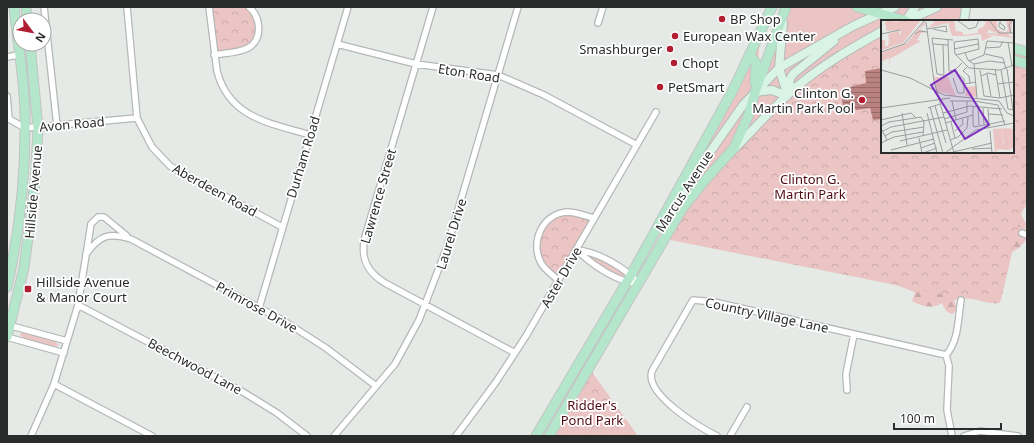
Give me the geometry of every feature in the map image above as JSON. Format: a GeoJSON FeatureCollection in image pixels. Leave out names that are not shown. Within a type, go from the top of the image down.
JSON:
{"type":"FeatureCollection","features":[{"type":"Feature","properties":{"kind":"main road","name":"Hillside Avenue"},"geometry":{"type":"LineString","coordinates":[[7,287],[18,224],[25,128],[24,97],[18,55],[14,7]]}},
{"type":"Feature","properties":{"kind":"main road"},"geometry":{"type":"LineString","coordinates":[[629,279],[733,90],[772,7]]}},
{"type":"Feature","properties":{"kind":"main road"},"geometry":{"type":"LineString","coordinates":[[786,7],[781,37],[779,68],[790,94]]}},
{"type":"Feature","properties":{"kind":"main road"},"geometry":{"type":"LineString","coordinates":[[734,148],[749,114],[755,92],[786,7]]}},
{"type":"Feature","properties":{"kind":"main road"},"geometry":{"type":"LineString","coordinates":[[857,7],[903,20]]}},
{"type":"Feature","properties":{"kind":"main road","name":"Marcus Avenue"},"geometry":{"type":"LineString","coordinates":[[536,436],[689,180],[743,105],[779,68],[853,26],[895,7]]}},
{"type":"Feature","properties":{"kind":"main road"},"geometry":{"type":"LineString","coordinates":[[907,20],[914,7]]}},
{"type":"Feature","properties":{"kind":"main road"},"geometry":{"type":"LineString","coordinates":[[908,20],[937,7]]}},
{"type":"Feature","properties":{"kind":"main road"},"geometry":{"type":"LineString","coordinates":[[964,20],[966,7]]}},
{"type":"Feature","properties":{"kind":"main road"},"geometry":{"type":"LineString","coordinates":[[790,94],[789,81],[793,74],[853,26]]}},
{"type":"Feature","properties":{"kind":"main road","name":"Marcus Avenue"},"geometry":{"type":"LineString","coordinates":[[550,436],[682,209],[704,180],[734,148],[790,94],[828,63],[881,32]]}},
{"type":"Feature","properties":{"kind":"main road"},"geometry":{"type":"LineString","coordinates":[[1014,48],[1027,52]]}},
{"type":"Feature","properties":{"kind":"main road","name":"Hillside Avenue"},"geometry":{"type":"LineString","coordinates":[[7,337],[24,268],[31,226],[38,128],[31,52]]}},
{"type":"Feature","properties":{"kind":"main road"},"geometry":{"type":"LineString","coordinates":[[750,55],[756,63],[755,92]]}},
{"type":"Feature","properties":{"kind":"main road"},"geometry":{"type":"LineString","coordinates":[[1014,60],[1027,64]]}},
{"type":"Feature","properties":{"kind":"main road"},"geometry":{"type":"LineString","coordinates":[[755,92],[772,90],[790,94]]}},
{"type":"Feature","properties":{"kind":"street"},"geometry":{"type":"LineString","coordinates":[[44,7],[57,126]]}},
{"type":"Feature","properties":{"kind":"street","name":"Aberdeen Road"},"geometry":{"type":"LineString","coordinates":[[127,7],[137,118],[152,147],[170,166],[282,227]]}},
{"type":"Feature","properties":{"kind":"street"},"geometry":{"type":"LineString","coordinates":[[209,7],[214,55],[219,81],[232,101],[242,111],[256,118],[310,135]]}},
{"type":"Feature","properties":{"kind":"street"},"geometry":{"type":"LineString","coordinates":[[214,55],[240,51],[251,46],[257,38],[259,23],[254,12],[249,7]]}},
{"type":"Feature","properties":{"kind":"street","name":"Durham Road"},"geometry":{"type":"LineString","coordinates":[[259,308],[348,7]]}},
{"type":"Feature","properties":{"kind":"street","name":"Lawrence Street"},"geometry":{"type":"LineString","coordinates":[[433,7],[365,237],[363,254],[368,269],[375,277],[515,353]]}},
{"type":"Feature","properties":{"kind":"street","name":"Laurel Drive"},"geometry":{"type":"LineString","coordinates":[[334,436],[395,364],[406,346],[426,305],[447,248],[518,7]]}},
{"type":"Feature","properties":{"kind":"street"},"geometry":{"type":"LineString","coordinates":[[598,23],[602,7]]}},
{"type":"Feature","properties":{"kind":"street","name":"Eton Road"},"geometry":{"type":"LineString","coordinates":[[337,44],[416,64],[498,75],[544,95],[637,145]]}},
{"type":"Feature","properties":{"kind":"street"},"geometry":{"type":"LineString","coordinates":[[7,57],[18,55]]}},
{"type":"Feature","properties":{"kind":"street","name":"Avon Road"},"geometry":{"type":"LineString","coordinates":[[7,96],[9,119],[25,128],[137,118]]}},
{"type":"Feature","properties":{"kind":"street","name":"Aster Drive"},"geometry":{"type":"LineString","coordinates":[[456,436],[515,353],[577,250],[656,112]]}},
{"type":"Feature","properties":{"kind":"street"},"geometry":{"type":"LineString","coordinates":[[559,280],[544,267],[538,256],[536,242],[540,230],[552,217],[561,213],[576,213],[594,218]]}},
{"type":"Feature","properties":{"kind":"street","name":"Primrose Drive"},"geometry":{"type":"LineString","coordinates":[[31,436],[54,384],[64,353],[78,305],[91,224],[98,217],[107,219],[131,239],[259,308],[326,348],[376,386]]}},
{"type":"Feature","properties":{"kind":"street","name":"Primrose Drive"},"geometry":{"type":"LineString","coordinates":[[86,254],[97,241],[108,235],[121,236],[131,239]]}},
{"type":"Feature","properties":{"kind":"street"},"geometry":{"type":"LineString","coordinates":[[577,250],[591,251],[638,284]]}},
{"type":"Feature","properties":{"kind":"street"},"geometry":{"type":"LineString","coordinates":[[577,250],[586,259],[638,284]]}},
{"type":"Feature","properties":{"kind":"street","name":"Country Village Lane"},"geometry":{"type":"LineString","coordinates":[[717,436],[686,416],[667,401],[654,388],[651,382],[652,371],[693,300],[714,302],[946,355]]}},
{"type":"Feature","properties":{"kind":"street"},"geometry":{"type":"LineString","coordinates":[[952,436],[947,410],[949,366],[946,355],[953,346],[961,300]]}},
{"type":"Feature","properties":{"kind":"street","name":"Beechwood Lane"},"geometry":{"type":"LineString","coordinates":[[78,305],[243,392],[277,413],[307,436]]}},
{"type":"Feature","properties":{"kind":"street"},"geometry":{"type":"LineString","coordinates":[[9,325],[67,342]]}},
{"type":"Feature","properties":{"kind":"street"},"geometry":{"type":"LineString","coordinates":[[847,390],[846,374],[854,334]]}},
{"type":"Feature","properties":{"kind":"street"},"geometry":{"type":"LineString","coordinates":[[7,337],[64,353]]}},
{"type":"Feature","properties":{"kind":"street"},"geometry":{"type":"LineString","coordinates":[[54,384],[152,436]]}},
{"type":"Feature","properties":{"kind":"street"},"geometry":{"type":"LineString","coordinates":[[730,436],[747,407]]}},
{"type":"Feature","properties":{"kind":"street"},"geometry":{"type":"LineString","coordinates":[[964,436],[980,431],[1018,436]]}},
{"type":"Feature","properties":{"kind":"green space"},"geometry":{"type":"Polygon","coordinates":[[[209,7],[249,7],[259,29],[251,46],[214,55],[209,7]]]}},
{"type":"Feature","properties":{"kind":"green space"},"geometry":{"type":"Polygon","coordinates":[[[786,7],[857,7],[879,13],[895,7],[966,7],[964,20],[881,20],[881,32],[673,213],[679,196],[699,162],[761,32],[755,90],[786,7]]]}},
{"type":"Feature","properties":{"kind":"green space","name":"Clinton G. Martin Park"},"geometry":{"type":"Polygon","coordinates":[[[881,32],[881,153],[1014,153],[1014,53],[1027,57],[1027,204],[1021,214],[1001,300],[961,298],[665,239],[682,209],[797,86],[881,32]]]}},
{"type":"Feature","properties":{"kind":"green space"},"geometry":{"type":"Polygon","coordinates":[[[561,213],[594,218],[559,281],[542,263],[539,254],[539,247],[540,229],[561,213]]]}},
{"type":"Feature","properties":{"kind":"green space"},"geometry":{"type":"Polygon","coordinates":[[[1021,214],[1026,224],[1026,240],[1019,248],[1012,252],[1000,294],[1001,300],[999,303],[988,303],[960,298],[954,300],[957,309],[953,314],[947,312],[942,303],[931,307],[923,306],[912,301],[915,292],[893,284],[1021,214]]]}},
{"type":"Feature","properties":{"kind":"green space"},"geometry":{"type":"Polygon","coordinates":[[[577,250],[591,251],[631,275],[627,283],[586,259],[577,250]]]}},
{"type":"Feature","properties":{"kind":"green space"},"geometry":{"type":"Polygon","coordinates":[[[28,332],[53,339],[59,346],[33,343],[19,334],[28,332]]]}},
{"type":"Feature","properties":{"kind":"green space","name":"Ridder's Pond Park"},"geometry":{"type":"Polygon","coordinates":[[[589,368],[638,436],[549,436],[589,368]]]}},
{"type":"Feature","properties":{"kind":"shaded area","name":"Clinton G. Martin Park Pool"},"geometry":{"type":"Polygon","coordinates":[[[881,68],[881,119],[873,120],[870,108],[857,110],[843,107],[841,93],[853,86],[866,83],[865,71],[881,68]]]}},
{"type":"Feature","properties":{"kind":"place","name":"BP Shop"},"geometry":{"type":"Point","coordinates":[722,19]}},
{"type":"Feature","properties":{"kind":"place","name":"European Wax Center"},"geometry":{"type":"Point","coordinates":[675,36]}},
{"type":"Feature","properties":{"kind":"place","name":"Smashburger"},"geometry":{"type":"Point","coordinates":[670,49]}},
{"type":"Feature","properties":{"kind":"place","name":"Chopt"},"geometry":{"type":"Point","coordinates":[674,63]}},
{"type":"Feature","properties":{"kind":"place","name":"PetSmart"},"geometry":{"type":"Point","coordinates":[660,87]}},
{"type":"Feature","properties":{"kind":"place","name":"Clinton G. Martin Park Pool"},"geometry":{"type":"Point","coordinates":[862,100]}},
{"type":"Feature","properties":{"kind":"place","name":"Hillside Avenue & Manor Court"},"geometry":{"type":"Point","coordinates":[28,289]}}]}
